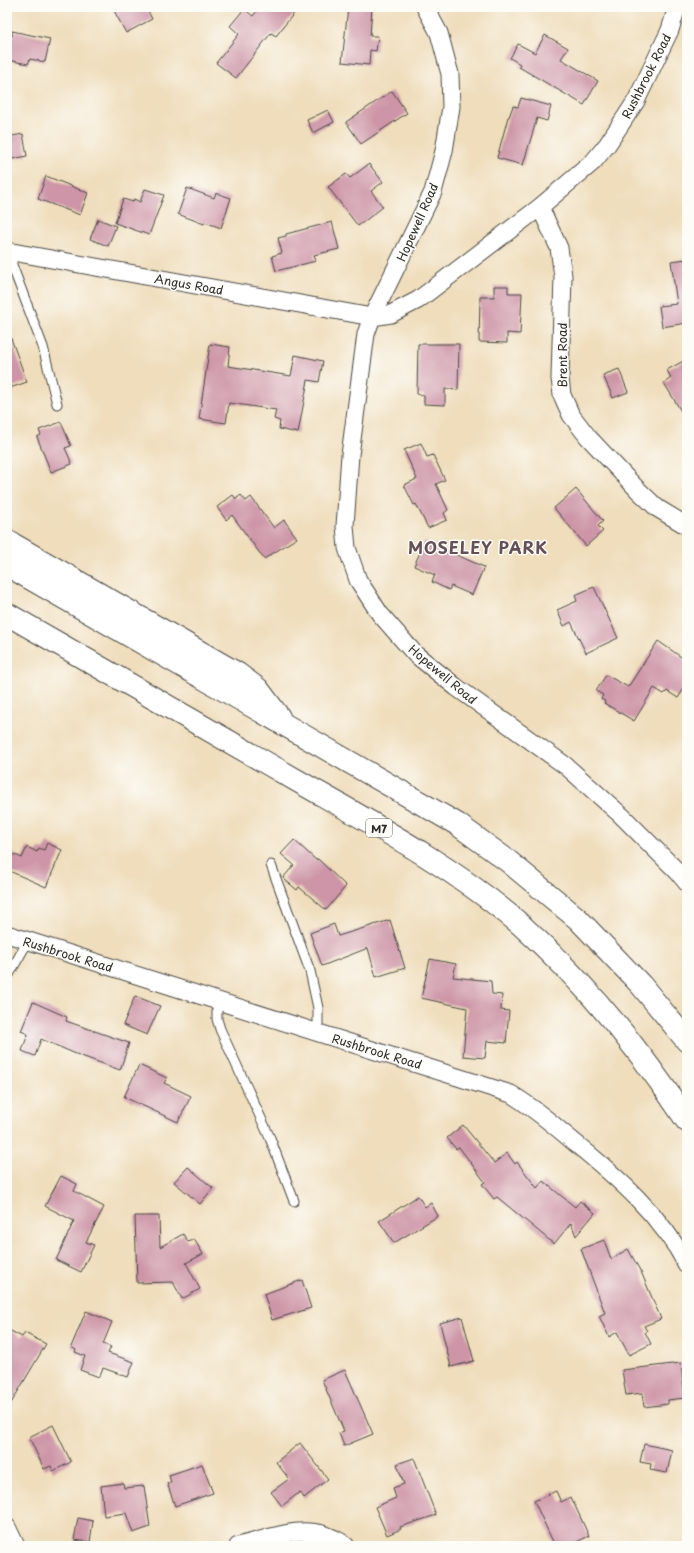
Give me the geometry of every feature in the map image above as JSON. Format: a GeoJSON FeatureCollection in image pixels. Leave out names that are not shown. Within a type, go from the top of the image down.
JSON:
{"type":"FeatureCollection","features":[{"type":"Feature","properties":{"kind":"highway"},"geometry":{"type":"LineString","coordinates":[[7,541],[238,674],[258,689],[270,703],[283,723]]}},
{"type":"Feature","properties":{"kind":"highway"},"geometry":{"type":"LineString","coordinates":[[7,565],[457,824],[508,861],[578,919],[641,985],[687,1041]]}},
{"type":"Feature","properties":{"kind":"highway","name":"M7"},"geometry":{"type":"LineString","coordinates":[[7,614],[401,841],[469,885],[518,923],[565,966],[611,1016],[660,1079],[687,1121]]}},
{"type":"Feature","properties":{"kind":"highway"},"geometry":{"type":"LineString","coordinates":[[7,630],[166,705]]}},
{"type":"Feature","properties":{"kind":"street","name":"Hopewell Road"},"geometry":{"type":"LineString","coordinates":[[425,7],[439,33],[450,74],[451,107],[444,151],[433,192],[372,317],[363,355],[350,455],[345,526],[347,548],[358,580],[380,614],[415,654],[456,687],[566,766],[622,816],[687,883]]}},
{"type":"Feature","properties":{"kind":"street","name":"Rushbrook Road"},"geometry":{"type":"LineString","coordinates":[[540,207],[594,162],[607,146],[636,101],[670,30],[677,7]]}},
{"type":"Feature","properties":{"kind":"street"},"geometry":{"type":"LineString","coordinates":[[372,317],[391,314],[418,300],[540,207]]}},
{"type":"Feature","properties":{"kind":"street","name":"Brent Road"},"geometry":{"type":"LineString","coordinates":[[540,207],[559,248],[563,276],[560,378],[562,395],[571,415],[588,437],[657,508],[687,526]]}},
{"type":"Feature","properties":{"kind":"street","name":"Angus Road"},"geometry":{"type":"LineString","coordinates":[[9,251],[372,317]]}},
{"type":"Feature","properties":{"kind":"street","name":"Rushbrook Road"},"geometry":{"type":"LineString","coordinates":[[7,934],[217,1002],[511,1094],[533,1108],[598,1162],[641,1201],[672,1241],[687,1265]]}},
{"type":"Feature","properties":{"kind":"street"},"geometry":{"type":"LineString","coordinates":[[7,1527],[16,1546]]}},
{"type":"Feature","properties":{"kind":"street"},"geometry":{"type":"LineString","coordinates":[[238,1546],[300,1531],[316,1531],[346,1546]]}},
{"type":"Feature","properties":{"kind":"lane"},"geometry":{"type":"LineString","coordinates":[[9,251],[12,265],[43,347],[57,404]]}},
{"type":"Feature","properties":{"kind":"lane"},"geometry":{"type":"LineString","coordinates":[[271,865],[310,971],[318,1008],[318,1033]]}},
{"type":"Feature","properties":{"kind":"lane"},"geometry":{"type":"LineString","coordinates":[[7,978],[28,941]]}},
{"type":"Feature","properties":{"kind":"lane"},"geometry":{"type":"LineString","coordinates":[[217,1002],[217,1019],[220,1029],[270,1138],[294,1201]]}},
{"type":"Feature","properties":{"kind":"building"},"geometry":{"type":"Polygon","coordinates":[[[112,7],[146,7],[152,19],[126,33],[112,7]]]}},
{"type":"Feature","properties":{"kind":"building"},"geometry":{"type":"Polygon","coordinates":[[[260,7],[299,7],[276,36],[271,33],[236,78],[216,63],[239,34],[230,26],[244,9],[253,16],[260,7]]]}},
{"type":"Feature","properties":{"kind":"building"},"geometry":{"type":"Polygon","coordinates":[[[348,7],[372,7],[370,36],[378,36],[376,51],[370,50],[369,65],[342,62],[348,7]]]}},
{"type":"Feature","properties":{"kind":"building"},"geometry":{"type":"Polygon","coordinates":[[[12,31],[50,39],[45,62],[30,59],[28,64],[7,60],[7,35],[12,36],[12,31]]]}},
{"type":"Feature","properties":{"kind":"building"},"geometry":{"type":"Polygon","coordinates":[[[545,35],[568,48],[561,59],[598,81],[584,105],[519,67],[520,64],[510,58],[518,44],[535,53],[545,35]]]}},
{"type":"Feature","properties":{"kind":"building"},"geometry":{"type":"Polygon","coordinates":[[[392,91],[407,113],[361,144],[346,122],[392,91]]]}},
{"type":"Feature","properties":{"kind":"building"},"geometry":{"type":"Polygon","coordinates":[[[521,98],[551,106],[547,121],[537,118],[523,165],[497,158],[508,117],[513,106],[518,107],[521,98]]]}},
{"type":"Feature","properties":{"kind":"building"},"geometry":{"type":"Polygon","coordinates":[[[328,110],[334,122],[313,133],[307,120],[328,110]]]}},
{"type":"Feature","properties":{"kind":"building"},"geometry":{"type":"Polygon","coordinates":[[[23,134],[27,156],[7,160],[7,137],[23,134]]]}},
{"type":"Feature","properties":{"kind":"building"},"geometry":{"type":"Polygon","coordinates":[[[369,164],[383,182],[371,191],[383,207],[358,226],[328,187],[346,174],[350,178],[369,164]]]}},
{"type":"Feature","properties":{"kind":"building"},"geometry":{"type":"Polygon","coordinates":[[[46,176],[88,193],[80,215],[38,199],[46,176]]]}},
{"type":"Feature","properties":{"kind":"building"},"geometry":{"type":"Polygon","coordinates":[[[187,188],[214,198],[216,193],[231,198],[221,228],[205,222],[204,224],[178,214],[187,188]]]}},
{"type":"Feature","properties":{"kind":"building"},"geometry":{"type":"Polygon","coordinates":[[[145,189],[164,195],[149,235],[115,223],[123,199],[133,202],[134,199],[140,202],[145,189]]]}},
{"type":"Feature","properties":{"kind":"building"},"geometry":{"type":"Polygon","coordinates":[[[98,219],[116,226],[108,246],[90,239],[98,219]]]}},
{"type":"Feature","properties":{"kind":"building"},"geometry":{"type":"Polygon","coordinates":[[[332,222],[339,249],[314,255],[316,261],[276,271],[272,256],[282,253],[278,238],[286,236],[286,234],[332,222]]]}},
{"type":"Feature","properties":{"kind":"building"},"geometry":{"type":"Polygon","coordinates":[[[687,259],[687,323],[662,327],[659,306],[677,304],[671,261],[687,259]]]}},
{"type":"Feature","properties":{"kind":"building"},"geometry":{"type":"Polygon","coordinates":[[[494,286],[508,286],[508,293],[522,293],[520,334],[507,333],[507,343],[479,342],[480,297],[494,297],[494,286]]]}},
{"type":"Feature","properties":{"kind":"building"},"geometry":{"type":"Polygon","coordinates":[[[7,333],[9,333],[27,382],[7,389],[7,333]]]}},
{"type":"Feature","properties":{"kind":"building"},"geometry":{"type":"Polygon","coordinates":[[[210,344],[230,347],[228,366],[291,376],[295,355],[323,361],[319,382],[308,380],[298,433],[279,429],[280,421],[274,419],[276,410],[229,403],[226,423],[199,419],[210,344]]]}},
{"type":"Feature","properties":{"kind":"building"},"geometry":{"type":"Polygon","coordinates":[[[418,344],[459,344],[458,390],[445,389],[445,405],[424,404],[424,395],[417,394],[418,344]]]}},
{"type":"Feature","properties":{"kind":"building"},"geometry":{"type":"Polygon","coordinates":[[[687,359],[687,421],[664,383],[671,378],[667,370],[687,359]]]}},
{"type":"Feature","properties":{"kind":"building"},"geometry":{"type":"Polygon","coordinates":[[[619,369],[628,392],[613,398],[603,375],[619,369]]]}},
{"type":"Feature","properties":{"kind":"building"},"geometry":{"type":"Polygon","coordinates":[[[61,422],[71,446],[65,448],[72,464],[51,472],[37,437],[41,435],[39,430],[61,422]]]}},
{"type":"Feature","properties":{"kind":"building"},"geometry":{"type":"Polygon","coordinates":[[[421,443],[427,457],[433,455],[445,480],[436,484],[448,510],[444,513],[447,520],[428,528],[416,504],[414,505],[404,485],[417,479],[404,450],[421,443]]]}},
{"type":"Feature","properties":{"kind":"building"},"geometry":{"type":"Polygon","coordinates":[[[576,489],[603,521],[598,526],[603,531],[586,546],[554,508],[576,489]]]}},
{"type":"Feature","properties":{"kind":"building"},"geometry":{"type":"Polygon","coordinates":[[[233,495],[236,499],[241,495],[246,501],[251,497],[274,528],[284,520],[297,538],[264,559],[232,515],[226,520],[217,507],[233,495]]]}},
{"type":"Feature","properties":{"kind":"building"},"geometry":{"type":"Polygon","coordinates":[[[425,541],[484,567],[472,595],[451,586],[449,590],[432,582],[435,575],[414,566],[425,541]]]}},
{"type":"Feature","properties":{"kind":"building"},"geometry":{"type":"Polygon","coordinates":[[[594,587],[618,638],[586,653],[571,622],[564,626],[557,610],[577,601],[575,595],[594,587]]]}},
{"type":"Feature","properties":{"kind":"building"},"geometry":{"type":"Polygon","coordinates":[[[658,641],[687,661],[687,684],[678,698],[667,691],[664,694],[654,688],[634,721],[604,703],[605,701],[601,699],[603,695],[596,691],[606,675],[628,687],[658,641]]]}},
{"type":"Feature","properties":{"kind":"building"},"geometry":{"type":"Polygon","coordinates":[[[294,840],[316,860],[318,859],[346,886],[326,910],[299,887],[297,890],[283,878],[294,865],[281,854],[294,840]]]}},
{"type":"Feature","properties":{"kind":"building"},"geometry":{"type":"Polygon","coordinates":[[[47,843],[62,850],[46,887],[7,870],[7,863],[11,853],[22,858],[27,847],[37,852],[39,848],[44,850],[47,843]]]}},
{"type":"Feature","properties":{"kind":"building"},"geometry":{"type":"Polygon","coordinates":[[[390,920],[405,968],[376,977],[368,948],[322,966],[310,933],[334,924],[338,936],[390,920]]]}},
{"type":"Feature","properties":{"kind":"building"},"geometry":{"type":"Polygon","coordinates":[[[430,959],[456,964],[453,977],[491,981],[492,994],[502,995],[501,1010],[509,1011],[506,1043],[487,1041],[485,1058],[463,1056],[467,1008],[421,998],[430,959]]]}},
{"type":"Feature","properties":{"kind":"building"},"geometry":{"type":"Polygon","coordinates":[[[135,996],[160,1006],[147,1035],[123,1025],[135,996]]]}},
{"type":"Feature","properties":{"kind":"building"},"geometry":{"type":"Polygon","coordinates":[[[33,1002],[67,1017],[66,1021],[129,1043],[120,1070],[41,1039],[35,1056],[22,1051],[28,1034],[21,1031],[33,1002]]]}},
{"type":"Feature","properties":{"kind":"building"},"geometry":{"type":"Polygon","coordinates":[[[139,1065],[167,1078],[164,1083],[191,1096],[178,1122],[124,1097],[139,1065]]]}},
{"type":"Feature","properties":{"kind":"building"},"geometry":{"type":"Polygon","coordinates":[[[463,1125],[494,1163],[507,1153],[515,1164],[517,1162],[537,1188],[543,1181],[575,1207],[580,1201],[595,1213],[576,1236],[571,1223],[554,1244],[497,1197],[494,1199],[482,1184],[485,1182],[459,1147],[456,1149],[447,1138],[463,1125]]]}},
{"type":"Feature","properties":{"kind":"building"},"geometry":{"type":"Polygon","coordinates":[[[188,1167],[213,1188],[200,1204],[174,1182],[188,1167]]]}},
{"type":"Feature","properties":{"kind":"building"},"geometry":{"type":"Polygon","coordinates":[[[61,1176],[77,1184],[74,1191],[104,1207],[86,1242],[94,1245],[81,1272],[56,1260],[74,1221],[45,1206],[61,1176]]]}},
{"type":"Feature","properties":{"kind":"building"},"geometry":{"type":"Polygon","coordinates":[[[418,1196],[425,1207],[431,1203],[438,1216],[394,1243],[379,1221],[418,1196]]]}},
{"type":"Feature","properties":{"kind":"building"},"geometry":{"type":"Polygon","coordinates":[[[135,1216],[159,1216],[160,1247],[183,1234],[188,1242],[194,1239],[203,1254],[186,1263],[200,1289],[182,1299],[173,1282],[137,1283],[135,1216]]]}},
{"type":"Feature","properties":{"kind":"building"},"geometry":{"type":"Polygon","coordinates":[[[604,1240],[611,1259],[628,1249],[642,1274],[661,1319],[644,1326],[647,1331],[645,1332],[651,1344],[629,1355],[617,1332],[609,1337],[599,1316],[605,1313],[581,1249],[604,1240]]]}},
{"type":"Feature","properties":{"kind":"building"},"geometry":{"type":"Polygon","coordinates":[[[302,1280],[311,1308],[272,1320],[264,1294],[302,1280]]]}},
{"type":"Feature","properties":{"kind":"building"},"geometry":{"type":"Polygon","coordinates":[[[86,1311],[112,1322],[103,1344],[111,1347],[108,1353],[134,1362],[128,1377],[103,1368],[99,1377],[80,1370],[85,1356],[75,1352],[76,1350],[71,1347],[86,1311]]]}},
{"type":"Feature","properties":{"kind":"building"},"geometry":{"type":"Polygon","coordinates":[[[462,1317],[474,1361],[451,1367],[440,1323],[462,1317]]]}},
{"type":"Feature","properties":{"kind":"building"},"geometry":{"type":"Polygon","coordinates":[[[7,1329],[22,1337],[25,1333],[46,1344],[7,1410],[7,1329]]]}},
{"type":"Feature","properties":{"kind":"building"},"geometry":{"type":"Polygon","coordinates":[[[681,1363],[685,1398],[668,1400],[668,1404],[644,1407],[642,1393],[626,1395],[622,1370],[681,1363]]]}},
{"type":"Feature","properties":{"kind":"building"},"geometry":{"type":"Polygon","coordinates":[[[345,1370],[373,1434],[344,1446],[339,1433],[344,1431],[322,1380],[345,1370]]]}},
{"type":"Feature","properties":{"kind":"building"},"geometry":{"type":"Polygon","coordinates":[[[53,1425],[71,1462],[53,1471],[51,1466],[44,1469],[29,1437],[53,1425]]]}},
{"type":"Feature","properties":{"kind":"building"},"geometry":{"type":"Polygon","coordinates":[[[300,1443],[328,1479],[304,1498],[300,1492],[282,1506],[271,1492],[289,1479],[276,1462],[300,1443]]]}},
{"type":"Feature","properties":{"kind":"building"},"geometry":{"type":"Polygon","coordinates":[[[644,1444],[672,1450],[667,1473],[650,1470],[651,1464],[640,1462],[644,1444]]]}},
{"type":"Feature","properties":{"kind":"building"},"geometry":{"type":"Polygon","coordinates":[[[414,1458],[436,1515],[400,1527],[401,1529],[387,1535],[375,1507],[396,1498],[393,1488],[404,1484],[397,1464],[414,1458]]]}},
{"type":"Feature","properties":{"kind":"building"},"geometry":{"type":"Polygon","coordinates":[[[202,1464],[213,1493],[175,1506],[167,1483],[171,1483],[169,1475],[202,1464]]]}},
{"type":"Feature","properties":{"kind":"building"},"geometry":{"type":"Polygon","coordinates":[[[123,1483],[124,1488],[144,1486],[150,1527],[133,1533],[126,1513],[104,1516],[101,1486],[123,1483]]]}},
{"type":"Feature","properties":{"kind":"building"},"geometry":{"type":"Polygon","coordinates":[[[556,1491],[561,1502],[571,1497],[589,1536],[568,1546],[555,1546],[534,1501],[556,1491]]]}},
{"type":"Feature","properties":{"kind":"building"},"geometry":{"type":"Polygon","coordinates":[[[78,1518],[93,1521],[90,1542],[74,1540],[78,1518]]]}},
{"type":"Feature","properties":{"kind":"district","name":"MOSELEY PARK"},"geometry":{"type":"Point","coordinates":[478,547]}}]}
